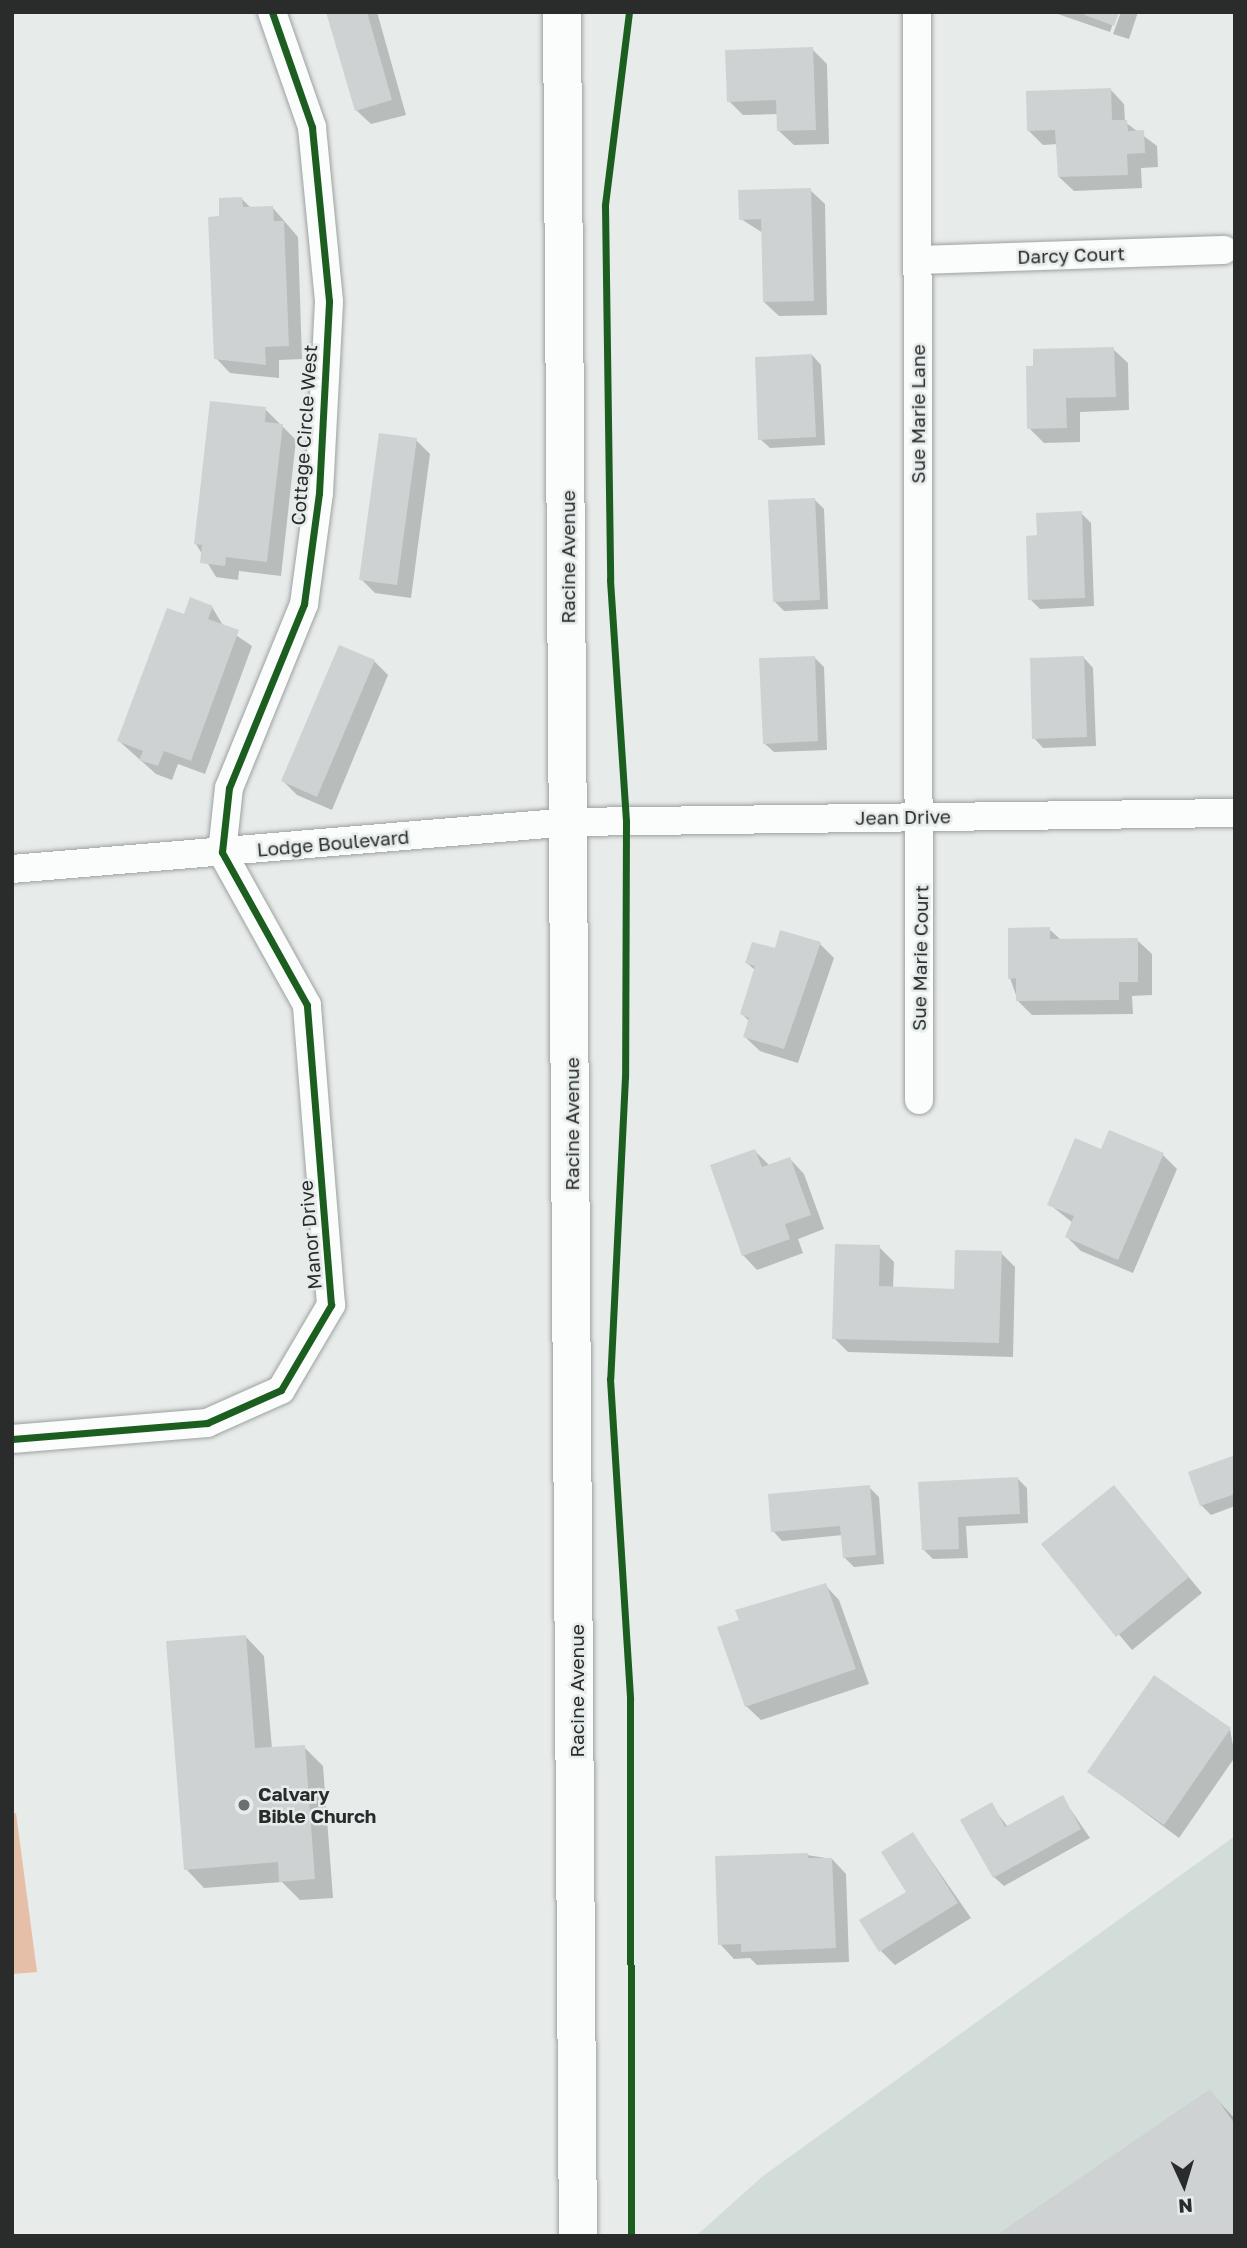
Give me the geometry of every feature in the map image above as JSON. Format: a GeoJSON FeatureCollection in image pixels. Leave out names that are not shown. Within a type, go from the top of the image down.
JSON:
{"type":"FeatureCollection","features":[{"type":"Feature","properties":{"kind":"main road","name":"Racine Avenue"},"geometry":{"type":"LineString","coordinates":[[562,12],[571,822],[578,2236]]}},
{"type":"Feature","properties":{"kind":"street","name":"Cottage Circle West"},"geometry":{"type":"LineString","coordinates":[[222,852],[229,788],[304,604],[319,493],[328,288],[312,127],[272,12]]}},
{"type":"Feature","properties":{"kind":"street","name":"Sue Marie Lane"},"geometry":{"type":"LineString","coordinates":[[917,12],[922,816]]}},
{"type":"Feature","properties":{"kind":"street","name":"Darcy Court"},"geometry":{"type":"LineString","coordinates":[[918,260],[1224,250]]}},
{"type":"Feature","properties":{"kind":"street","name":"Jean Drive"},"geometry":{"type":"LineString","coordinates":[[571,822],[1235,813]]}},
{"type":"Feature","properties":{"kind":"street","name":"Sue Marie Court"},"geometry":{"type":"LineString","coordinates":[[919,1100],[922,816]]}},
{"type":"Feature","properties":{"kind":"street","name":"Lodge Boulevard"},"geometry":{"type":"LineString","coordinates":[[12,869],[571,822]]}},
{"type":"Feature","properties":{"kind":"street","name":"Manor Drive"},"geometry":{"type":"LineString","coordinates":[[12,1439],[207,1423],[281,1390],[331,1305],[307,1005],[222,852]]}},
{"type":"Feature","properties":{"kind":"shaded area"},"geometry":{"type":"Polygon","coordinates":[[[16,1813],[37,1972],[12,1974],[12,1814],[16,1813]]]}},
{"type":"Feature","properties":{"kind":"shaded area"},"geometry":{"type":"Polygon","coordinates":[[[1235,1836],[1235,2236],[696,2236],[763,2176],[1235,1836]]]}},
{"type":"Feature","properties":{"kind":"building"},"geometry":{"type":"Polygon","coordinates":[[[326,12],[367,12],[392,100],[355,111],[326,12]]]}},
{"type":"Feature","properties":{"kind":"building"},"geometry":{"type":"Polygon","coordinates":[[[1077,12],[1119,12],[1114,26],[1077,12]]]}},
{"type":"Feature","properties":{"kind":"building"},"geometry":{"type":"Polygon","coordinates":[[[813,47],[816,130],[777,131],[776,100],[727,102],[725,50],[813,47]]]}},
{"type":"Feature","properties":{"kind":"building"},"geometry":{"type":"Polygon","coordinates":[[[1111,88],[1112,120],[1127,120],[1128,131],[1144,130],[1145,153],[1127,154],[1128,175],[1058,177],[1055,130],[1027,131],[1026,91],[1111,88]]]}},
{"type":"Feature","properties":{"kind":"building"},"geometry":{"type":"Polygon","coordinates":[[[811,188],[814,301],[763,302],[761,219],[739,220],[738,190],[811,188]]]}},
{"type":"Feature","properties":{"kind":"building"},"geometry":{"type":"Polygon","coordinates":[[[242,197],[243,207],[273,206],[274,221],[284,221],[289,346],[265,347],[266,365],[214,359],[208,217],[219,216],[219,198],[242,197]]]}},
{"type":"Feature","properties":{"kind":"building"},"geometry":{"type":"Polygon","coordinates":[[[1114,347],[1116,397],[1066,398],[1067,428],[1027,429],[1026,366],[1033,366],[1033,349],[1114,347]]]}},
{"type":"Feature","properties":{"kind":"building"},"geometry":{"type":"Polygon","coordinates":[[[812,354],[816,437],[758,440],[755,357],[812,354]]]}},
{"type":"Feature","properties":{"kind":"building"},"geometry":{"type":"Polygon","coordinates":[[[210,401],[266,407],[265,422],[283,424],[267,562],[226,557],[225,566],[200,563],[202,545],[194,544],[210,401]]]}},
{"type":"Feature","properties":{"kind":"building"},"geometry":{"type":"Polygon","coordinates":[[[379,433],[417,438],[397,585],[359,580],[379,433]]]}},
{"type":"Feature","properties":{"kind":"building"},"geometry":{"type":"Polygon","coordinates":[[[815,498],[820,600],[773,602],[768,500],[815,498]]]}},
{"type":"Feature","properties":{"kind":"building"},"geometry":{"type":"Polygon","coordinates":[[[1082,511],[1085,598],[1028,600],[1026,536],[1037,535],[1036,513],[1082,511]]]}},
{"type":"Feature","properties":{"kind":"building"},"geometry":{"type":"Polygon","coordinates":[[[190,597],[213,606],[208,619],[239,630],[191,761],[164,751],[158,766],[139,760],[143,751],[117,741],[167,608],[184,614],[190,597]]]}},
{"type":"Feature","properties":{"kind":"building"},"geometry":{"type":"Polygon","coordinates":[[[339,645],[375,660],[317,797],[281,781],[339,645]]]}},
{"type":"Feature","properties":{"kind":"building"},"geometry":{"type":"Polygon","coordinates":[[[815,656],[818,741],[763,744],[759,658],[815,656]]]}},
{"type":"Feature","properties":{"kind":"building"},"geometry":{"type":"Polygon","coordinates":[[[1084,656],[1087,737],[1032,739],[1030,658],[1084,656]]]}},
{"type":"Feature","properties":{"kind":"building"},"geometry":{"type":"Polygon","coordinates":[[[1050,927],[1050,939],[1138,938],[1138,982],[1119,982],[1119,1000],[1016,1001],[1016,978],[1008,979],[1008,928],[1050,927]]]}},
{"type":"Feature","properties":{"kind":"building"},"geometry":{"type":"Polygon","coordinates":[[[780,930],[821,942],[784,1049],[743,1037],[749,1018],[740,1014],[755,966],[745,963],[752,942],[775,948],[780,930]]]}},
{"type":"Feature","properties":{"kind":"building"},"geometry":{"type":"Polygon","coordinates":[[[1109,1130],[1164,1153],[1118,1260],[1065,1237],[1074,1216],[1047,1205],[1075,1138],[1101,1149],[1109,1130]]]}},
{"type":"Feature","properties":{"kind":"building"},"geometry":{"type":"Polygon","coordinates":[[[755,1149],[762,1167],[790,1157],[811,1215],[785,1224],[790,1239],[742,1256],[710,1165],[755,1149]]]}},
{"type":"Feature","properties":{"kind":"building"},"geometry":{"type":"Polygon","coordinates":[[[835,1244],[880,1245],[879,1286],[954,1289],[955,1250],[1002,1251],[999,1343],[832,1339],[835,1244]]]}},
{"type":"Feature","properties":{"kind":"building"},"geometry":{"type":"Polygon","coordinates":[[[1235,1455],[1235,1494],[1200,1506],[1188,1472],[1235,1455]]]}},
{"type":"Feature","properties":{"kind":"building"},"geometry":{"type":"Polygon","coordinates":[[[1018,1477],[1020,1514],[958,1517],[959,1549],[922,1550],[918,1482],[1018,1477]]]}},
{"type":"Feature","properties":{"kind":"building"},"geometry":{"type":"Polygon","coordinates":[[[870,1485],[876,1555],[843,1558],[840,1526],[771,1532],[768,1494],[870,1485]]]}},
{"type":"Feature","properties":{"kind":"building"},"geometry":{"type":"Polygon","coordinates":[[[1114,1485],[1189,1577],[1116,1637],[1041,1544],[1114,1485]]]}},
{"type":"Feature","properties":{"kind":"building"},"geometry":{"type":"Polygon","coordinates":[[[826,1583],[856,1669],[745,1707],[717,1627],[739,1620],[735,1610],[826,1583]]]}},
{"type":"Feature","properties":{"kind":"building","name":"Calvary Bible Church"},"geometry":{"type":"Polygon","coordinates":[[[246,1635],[255,1748],[305,1745],[315,1879],[279,1882],[278,1862],[184,1870],[166,1641],[246,1635]]]}},
{"type":"Feature","properties":{"kind":"building"},"geometry":{"type":"Polygon","coordinates":[[[1154,1675],[1231,1728],[1164,1825],[1087,1772],[1154,1675]]]}},
{"type":"Feature","properties":{"kind":"building"},"geometry":{"type":"Polygon","coordinates":[[[1063,1795],[1081,1829],[993,1878],[960,1820],[992,1802],[1005,1827],[1063,1795]]]}},
{"type":"Feature","properties":{"kind":"building"},"geometry":{"type":"Polygon","coordinates":[[[913,1832],[958,1903],[879,1952],[859,1920],[906,1892],[881,1852],[913,1832]]]}},
{"type":"Feature","properties":{"kind":"building"},"geometry":{"type":"Polygon","coordinates":[[[808,1853],[808,1858],[832,1858],[836,1948],[741,1952],[741,1944],[718,1945],[715,1856],[808,1853]]]}},
{"type":"Feature","properties":{"kind":"building"},"geometry":{"type":"Polygon","coordinates":[[[1210,2089],[1235,2124],[1235,2236],[995,2236],[1210,2089]]]}},
{"type":"Feature","properties":{"kind":"cycle path"},"geometry":{"type":"LineString","coordinates":[[12,1439],[207,1423],[281,1390],[331,1305],[307,1005],[222,852],[229,788],[304,604],[319,493],[329,301],[312,127],[272,12]]}},
{"type":"Feature","properties":{"kind":"cycle path"},"geometry":{"type":"LineString","coordinates":[[629,12],[605,206],[610,580],[626,821],[625,1077],[610,1379],[630,1699],[631,2236]]}},
{"type":"Feature","properties":{"kind":"place","name":"Calvary Bible Church"},"geometry":{"type":"Point","coordinates":[244,1805]}}]}
